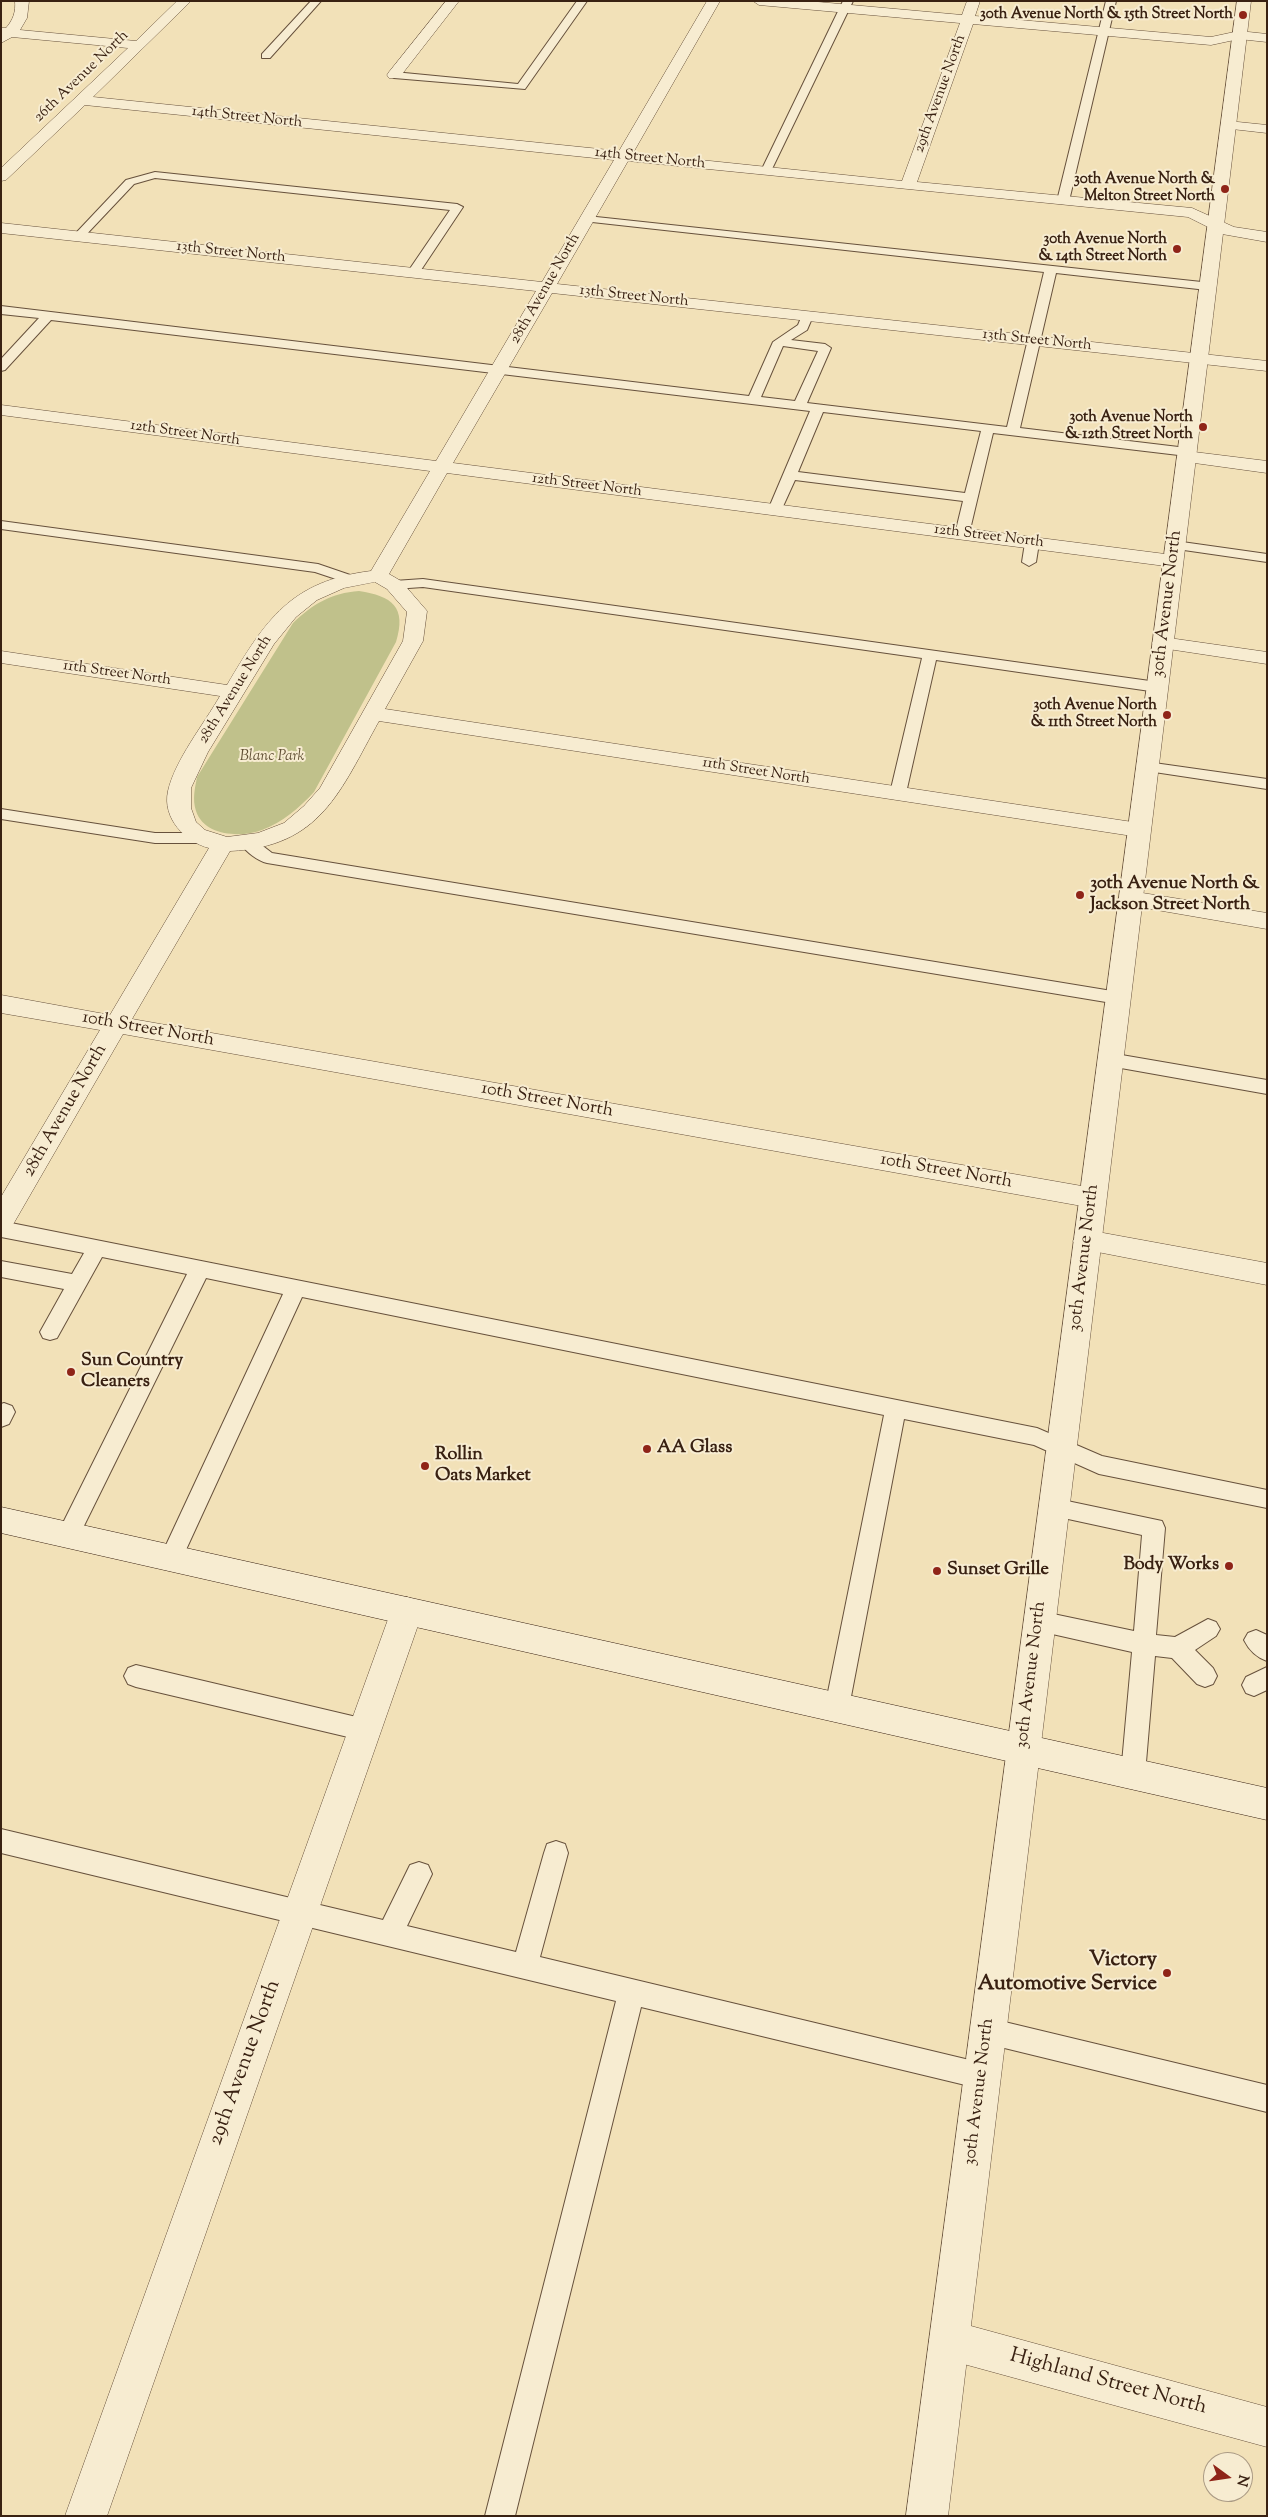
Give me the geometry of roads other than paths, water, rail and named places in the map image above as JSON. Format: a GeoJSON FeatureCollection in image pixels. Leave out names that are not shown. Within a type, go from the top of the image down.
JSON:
{"type":"FeatureCollection","features":[{"type":"Feature","properties":{"kind":"street"},"geometry":{"type":"LineString","coordinates":[[4,35],[24,10],[22,1]]}},
{"type":"Feature","properties":{"kind":"street","name":"26th Avenue North"},"geometry":{"type":"LineString","coordinates":[[1,177],[185,1]]}},
{"type":"Feature","properties":{"kind":"street"},"geometry":{"type":"LineString","coordinates":[[394,75],[453,1]]}},
{"type":"Feature","properties":{"kind":"street","name":"28th Avenue North"},"geometry":{"type":"LineString","coordinates":[[1,1221],[117,1024],[212,841],[186,826],[180,808],[180,788],[191,763],[281,619],[322,587],[351,580],[386,581],[441,468],[714,1]]}},
{"type":"Feature","properties":{"kind":"street"},"geometry":{"type":"LineString","coordinates":[[759,1],[846,5],[967,20],[1211,41],[1239,35],[1267,38]]}},
{"type":"Feature","properties":{"kind":"street","name":"29th Avenue North"},"geometry":{"type":"LineString","coordinates":[[908,186],[974,1]]}},
{"type":"Feature","properties":{"kind":"street","name":"30th Avenue North"},"geometry":{"type":"LineString","coordinates":[[927,2516],[1244,1]]}},
{"type":"Feature","properties":{"kind":"street"},"geometry":{"type":"LineString","coordinates":[[4,35],[138,45]]}},
{"type":"Feature","properties":{"kind":"street","name":"14th Street North"},"geometry":{"type":"LineString","coordinates":[[81,100],[908,186],[1192,213],[1215,227],[1237,234],[1267,237]]}},
{"type":"Feature","properties":{"kind":"street"},"geometry":{"type":"LineString","coordinates":[[1228,125],[1267,129]]}},
{"type":"Feature","properties":{"kind":"street","name":"13th Street North"},"geometry":{"type":"LineString","coordinates":[[1,228],[546,288],[805,322],[1033,340],[1267,366]]}},
{"type":"Feature","properties":{"kind":"street","name":"12th Street North"},"geometry":{"type":"LineString","coordinates":[[1,410],[1032,543],[1174,553]]}},
{"type":"Feature","properties":{"kind":"street"},"geometry":{"type":"LineString","coordinates":[[1187,454],[1267,467]]}},
{"type":"Feature","properties":{"kind":"street"},"geometry":{"type":"LineString","coordinates":[[212,841],[249,844],[292,827],[314,810],[330,791],[413,641],[417,611],[386,581]]}},
{"type":"Feature","properties":{"kind":"street"},"geometry":{"type":"LineString","coordinates":[[1162,643],[1267,658]]}},
{"type":"Feature","properties":{"kind":"street","name":"11th Street North"},"geometry":{"type":"LineString","coordinates":[[1,657],[234,692]]}},
{"type":"Feature","properties":{"kind":"street","name":"11th Street North"},"geometry":{"type":"LineString","coordinates":[[373,714],[1139,830]]}},
{"type":"Feature","properties":{"kind":"street"},"geometry":{"type":"LineString","coordinates":[[1130,899],[1267,921]]}},
{"type":"Feature","properties":{"kind":"street","name":"10th Street North"},"geometry":{"type":"LineString","coordinates":[[1,1004],[1093,1198]]}},
{"type":"Feature","properties":{"kind":"street"},"geometry":{"type":"LineString","coordinates":[[1087,1241],[1267,1274]]}},
{"type":"Feature","properties":{"kind":"street"},"geometry":{"type":"LineString","coordinates":[[1,1520],[1267,1804]]}},
{"type":"Feature","properties":{"kind":"street","name":"29th Avenue North"},"geometry":{"type":"LineString","coordinates":[[86,2516],[408,1611]]}},
{"type":"Feature","properties":{"kind":"street","name":"Highland Street North"},"geometry":{"type":"LineString","coordinates":[[949,2340],[1267,2427]]}},
{"type":"Feature","properties":{"kind":"lane"},"geometry":{"type":"LineString","coordinates":[[266,56],[316,1]]}},
{"type":"Feature","properties":{"kind":"lane"},"geometry":{"type":"LineString","coordinates":[[394,75],[521,87],[582,1]]}},
{"type":"Feature","properties":{"kind":"lane"},"geometry":{"type":"LineString","coordinates":[[1063,201],[1111,1]]}},
{"type":"Feature","properties":{"kind":"lane"},"geometry":{"type":"LineString","coordinates":[[766,171],[846,5]]}},
{"type":"Feature","properties":{"kind":"lane"},"geometry":{"type":"LineString","coordinates":[[79,236],[130,182],[156,175],[457,207],[413,273]]}},
{"type":"Feature","properties":{"kind":"lane"},"geometry":{"type":"LineString","coordinates":[[586,219],[1208,286]]}},
{"type":"Feature","properties":{"kind":"lane"},"geometry":{"type":"LineString","coordinates":[[1013,431],[1051,269]]}},
{"type":"Feature","properties":{"kind":"lane"},"geometry":{"type":"LineString","coordinates":[[1,310],[1013,431],[1187,454]]}},
{"type":"Feature","properties":{"kind":"lane"},"geometry":{"type":"LineString","coordinates":[[1,367],[48,316]]}},
{"type":"Feature","properties":{"kind":"lane"},"geometry":{"type":"LineString","coordinates":[[753,400],[779,342],[805,322],[826,345],[799,406]]}},
{"type":"Feature","properties":{"kind":"lane"},"geometry":{"type":"LineString","coordinates":[[779,342],[825,348]]}},
{"type":"Feature","properties":{"kind":"lane"},"geometry":{"type":"LineString","coordinates":[[775,510],[818,408]]}},
{"type":"Feature","properties":{"kind":"lane"},"geometry":{"type":"LineString","coordinates":[[962,534],[988,428]]}},
{"type":"Feature","properties":{"kind":"lane"},"geometry":{"type":"LineString","coordinates":[[789,475],[970,498]]}},
{"type":"Feature","properties":{"kind":"lane"},"geometry":{"type":"LineString","coordinates":[[1,525],[318,568],[351,580]]}},
{"type":"Feature","properties":{"kind":"lane"},"geometry":{"type":"LineString","coordinates":[[1028,562],[1032,543]]}},
{"type":"Feature","properties":{"kind":"lane"},"geometry":{"type":"LineString","coordinates":[[1174,553],[1267,558]]}},
{"type":"Feature","properties":{"kind":"lane"},"geometry":{"type":"LineString","coordinates":[[386,581],[423,583],[1157,687]]}},
{"type":"Feature","properties":{"kind":"lane"},"geometry":{"type":"LineString","coordinates":[[898,793],[930,655]]}},
{"type":"Feature","properties":{"kind":"lane"},"geometry":{"type":"LineString","coordinates":[[1147,766],[1267,784]]}},
{"type":"Feature","properties":{"kind":"lane"},"geometry":{"type":"LineString","coordinates":[[1,814],[156,838],[212,841]]}},
{"type":"Feature","properties":{"kind":"lane"},"geometry":{"type":"LineString","coordinates":[[249,844],[268,858],[1118,998]]}},
{"type":"Feature","properties":{"kind":"lane"},"geometry":{"type":"LineString","coordinates":[[1110,1060],[1267,1087]]}},
{"type":"Feature","properties":{"kind":"lane"},"geometry":{"type":"LineString","coordinates":[[1,1229],[1037,1437],[1099,1465],[1267,1499]]}},
{"type":"Feature","properties":{"kind":"lane"},"geometry":{"type":"LineString","coordinates":[[50,1332],[97,1248]]}},
{"type":"Feature","properties":{"kind":"lane"},"geometry":{"type":"LineString","coordinates":[[1,1269],[77,1283]]}},
{"type":"Feature","properties":{"kind":"lane"},"geometry":{"type":"LineString","coordinates":[[68,1534],[200,1269]]}},
{"type":"Feature","properties":{"kind":"lane"},"geometry":{"type":"LineString","coordinates":[[171,1558],[296,1288]]}},
{"type":"Feature","properties":{"kind":"lane"},"geometry":{"type":"LineString","coordinates":[[837,1707],[896,1408]]}},
{"type":"Feature","properties":{"kind":"lane"},"geometry":{"type":"LineString","coordinates":[[1054,1507],[1154,1528],[1133,1774]]}},
{"type":"Feature","properties":{"kind":"lane"},"geometry":{"type":"LineString","coordinates":[[1039,1621],[1145,1644],[1178,1648],[1205,1676]]}},
{"type":"Feature","properties":{"kind":"lane"},"geometry":{"type":"LineString","coordinates":[[1178,1648],[1208,1629]]}},
{"type":"Feature","properties":{"kind":"lane"},"geometry":{"type":"LineString","coordinates":[[136,1676],[365,1730]]}},
{"type":"Feature","properties":{"kind":"lane"},"geometry":{"type":"LineString","coordinates":[[1,1841],[982,2076]]}},
{"type":"Feature","properties":{"kind":"lane"},"geometry":{"type":"LineString","coordinates":[[525,1967],[556,1853]]}},
{"type":"Feature","properties":{"kind":"lane"},"geometry":{"type":"LineString","coordinates":[[389,1934],[419,1874]]}},
{"type":"Feature","properties":{"kind":"lane"},"geometry":{"type":"LineString","coordinates":[[500,2516],[631,1993]]}},
{"type":"Feature","properties":{"kind":"lane"},"geometry":{"type":"LineString","coordinates":[[988,2031],[1267,2099]]}},
{"type":"Feature","properties":{"kind":"place","name":"30th Avenue North & 15th Street North"},"geometry":{"type":"Point","coordinates":[1243,15]}},
{"type":"Feature","properties":{"kind":"place","name":"30th Avenue North & Melton Street North"},"geometry":{"type":"Point","coordinates":[1225,189]}},
{"type":"Feature","properties":{"kind":"place","name":"30th Avenue North & 14th Street North"},"geometry":{"type":"Point","coordinates":[1177,249]}},
{"type":"Feature","properties":{"kind":"place","name":"30th Avenue North & 12th Street North"},"geometry":{"type":"Point","coordinates":[1203,427]}},
{"type":"Feature","properties":{"kind":"place","name":"30th Avenue North & 11th Street North"},"geometry":{"type":"Point","coordinates":[1167,715]}},
{"type":"Feature","properties":{"kind":"place","name":"30th Avenue North & Jackson Street North"},"geometry":{"type":"Point","coordinates":[1080,895]}},
{"type":"Feature","properties":{"kind":"place","name":"Sun Country Cleaners"},"geometry":{"type":"Point","coordinates":[71,1372]}},
{"type":"Feature","properties":{"kind":"place","name":"AA Glass"},"geometry":{"type":"Point","coordinates":[647,1449]}},
{"type":"Feature","properties":{"kind":"place","name":"Rollin Oats Market"},"geometry":{"type":"Point","coordinates":[425,1466]}},
{"type":"Feature","properties":{"kind":"place","name":"Body Works"},"geometry":{"type":"Point","coordinates":[1229,1566]}},
{"type":"Feature","properties":{"kind":"place","name":"Sunset Grille"},"geometry":{"type":"Point","coordinates":[937,1571]}},
{"type":"Feature","properties":{"kind":"place","name":"Victory Automotive Service"},"geometry":{"type":"Point","coordinates":[1167,1973]}},
{"type":"Feature","properties":{"kind":"park label","name":"Blanc Park"},"geometry":{"type":"Point","coordinates":[272,757]}}]}
